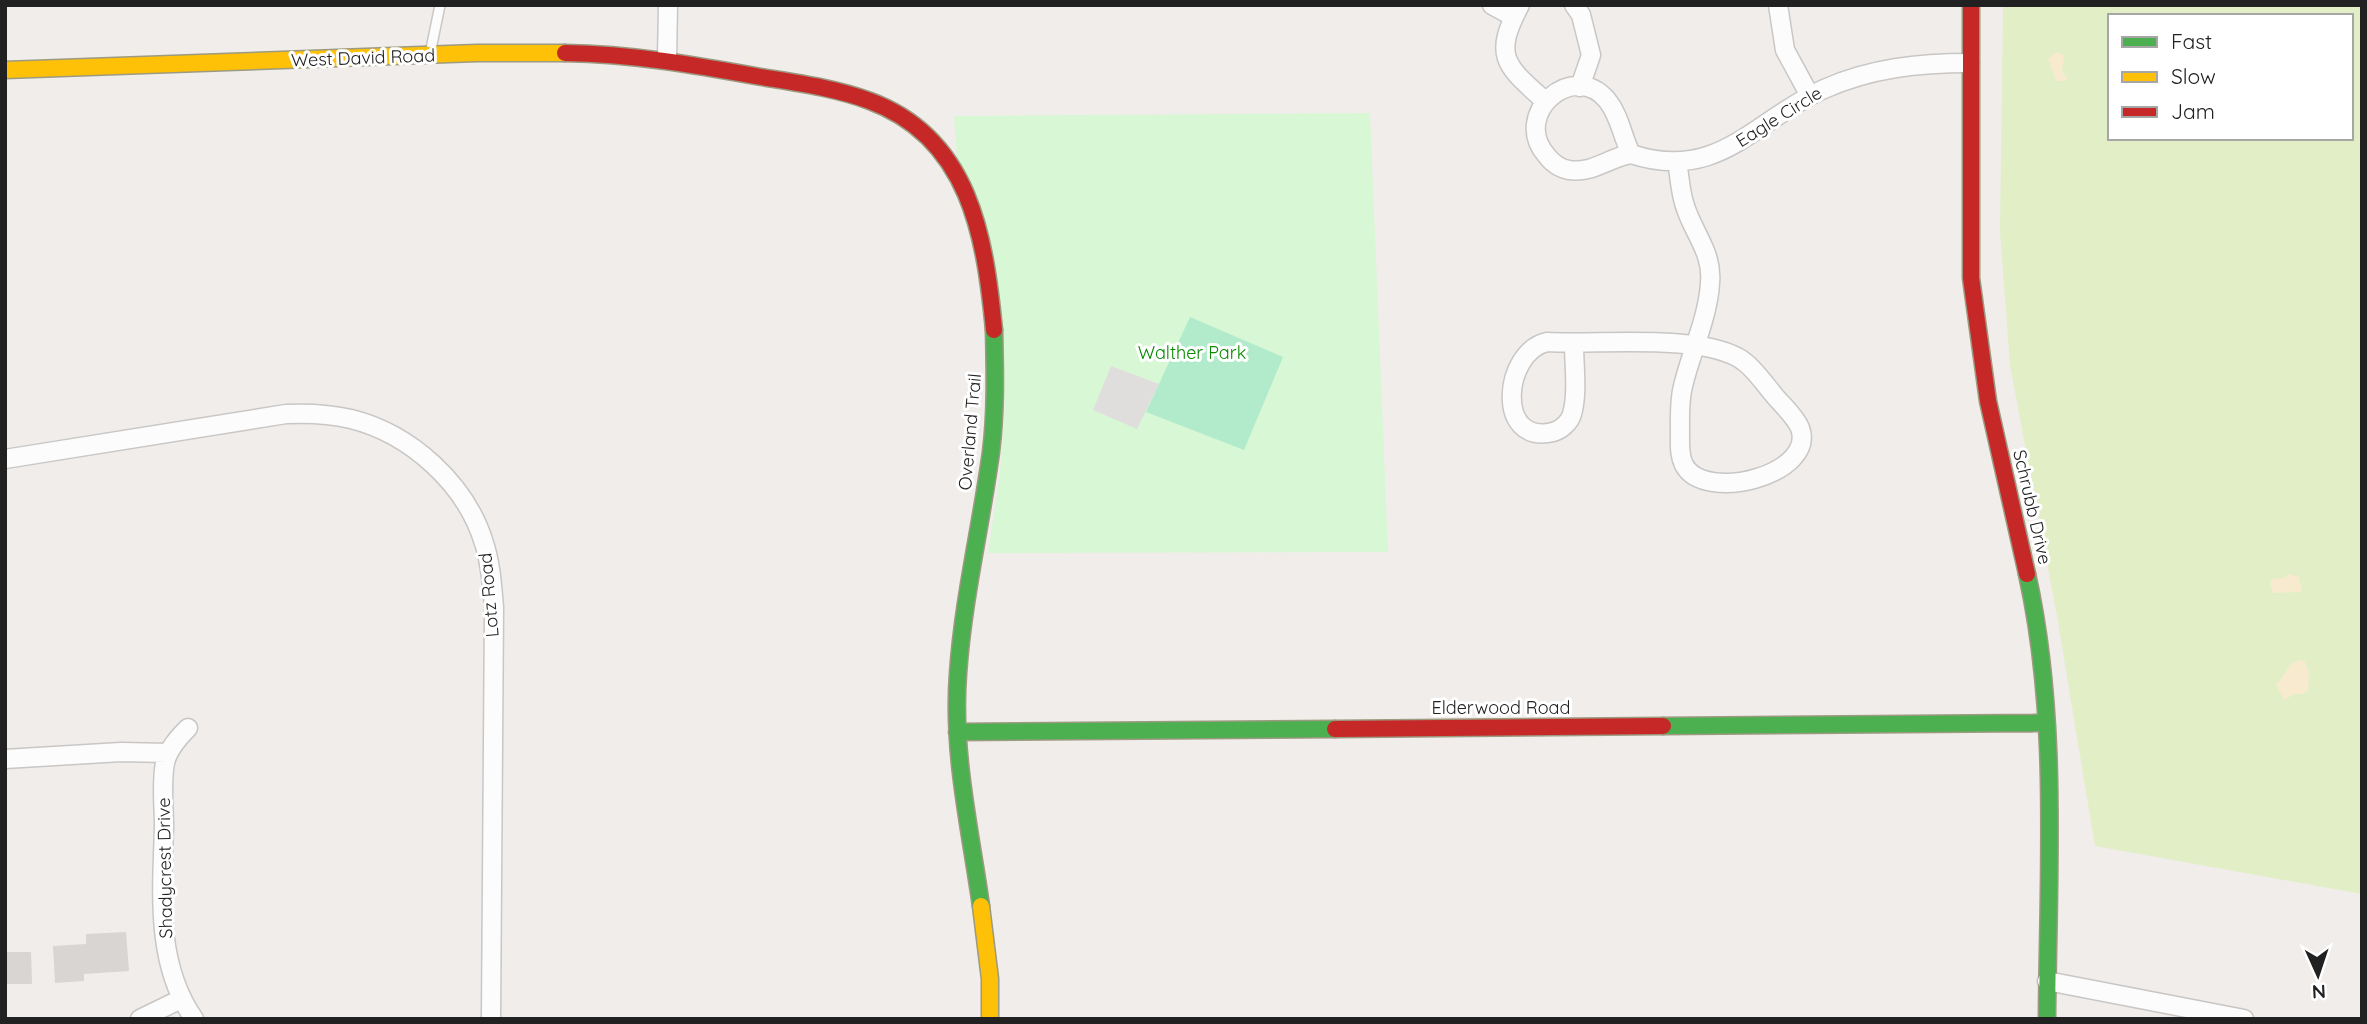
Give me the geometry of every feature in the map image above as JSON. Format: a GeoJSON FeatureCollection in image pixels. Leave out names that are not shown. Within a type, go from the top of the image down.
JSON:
{"type":"FeatureCollection","features":[{"type":"Feature","properties":{"kind":"street"},"geometry":{"type":"LineString","coordinates":[[667,59],[668,5]]}},
{"type":"Feature","properties":{"kind":"street"},"geometry":{"type":"LineString","coordinates":[[1492,5],[1517,11],[1506,35],[1506,60],[1515,74],[1545,101]]}},
{"type":"Feature","properties":{"kind":"street"},"geometry":{"type":"LineString","coordinates":[[1574,5],[1581,15],[1591,55],[1580,87]]}},
{"type":"Feature","properties":{"kind":"street"},"geometry":{"type":"LineString","coordinates":[[1778,5],[1785,50],[1810,96]]}},
{"type":"Feature","properties":{"kind":"street","name":"Schrubb Drive"},"geometry":{"type":"LineString","coordinates":[[1970,5],[1969,225],[1974,305],[1988,401],[2032,597],[2046,723],[2049,765],[2047,1019]]}},
{"type":"Feature","properties":{"kind":"street","name":"West David Road"},"geometry":{"type":"LineString","coordinates":[[5,70],[531,52],[667,59]]}},
{"type":"Feature","properties":{"kind":"street","name":"Overland Trail"},"geometry":{"type":"LineString","coordinates":[[667,59],[783,80],[878,103],[901,114],[942,148],[973,211],[984,259],[994,334],[995,367],[991,447],[957,670],[957,732],[962,792],[990,956],[990,1019]]}},
{"type":"Feature","properties":{"kind":"street","name":"Eagle Circle"},"geometry":{"type":"LineString","coordinates":[[1631,154],[1653,161],[1677,162],[1715,155],[1736,145],[1810,96],[1854,77],[1886,69],[1931,63],[1970,63]]}},
{"type":"Feature","properties":{"kind":"street"},"geometry":{"type":"LineString","coordinates":[[1569,87],[1594,90],[1605,97],[1616,113],[1631,154],[1582,170],[1568,170],[1553,163],[1542,151],[1537,138],[1536,123],[1545,101],[1557,91],[1569,87]]}},
{"type":"Feature","properties":{"kind":"street"},"geometry":{"type":"LineString","coordinates":[[1574,344],[1574,404],[1569,421],[1551,433],[1537,433],[1524,427],[1517,421],[1512,410],[1511,397],[1524,358],[1529,351],[1542,344],[1574,344],[1695,345],[1738,357],[1752,368],[1799,425],[1801,443],[1797,455],[1788,463],[1759,477],[1726,483],[1704,481],[1693,476],[1681,457],[1682,389],[1695,345],[1707,298],[1711,268],[1707,250],[1684,205],[1677,162]]}},
{"type":"Feature","properties":{"kind":"street","name":"Lotz Road"},"geometry":{"type":"LineString","coordinates":[[5,458],[260,418],[309,413],[353,420],[376,428],[408,444],[435,466],[471,513],[484,544],[494,607],[491,1019]]}},
{"type":"Feature","properties":{"kind":"street","name":"Elderwood Road"},"geometry":{"type":"LineString","coordinates":[[957,732],[2046,723]]}},
{"type":"Feature","properties":{"kind":"street"},"geometry":{"type":"LineString","coordinates":[[5,759],[121,752],[168,753],[188,728]]}},
{"type":"Feature","properties":{"kind":"street","name":"Shadycrest Drive"},"geometry":{"type":"LineString","coordinates":[[168,753],[164,765],[164,938],[174,984],[194,1019]]}},
{"type":"Feature","properties":{"kind":"street"},"geometry":{"type":"LineString","coordinates":[[2047,981],[2244,1019]]}},
{"type":"Feature","properties":{"kind":"street"},"geometry":{"type":"LineString","coordinates":[[140,1019],[181,999]]}},
{"type":"Feature","properties":{"kind":"lane"},"geometry":{"type":"LineString","coordinates":[[429,55],[440,5]]}},
{"type":"Feature","properties":{"kind":"green space"},"geometry":{"type":"Polygon","coordinates":[[[2003,5],[2362,5],[2362,894],[2095,846],[2057,616],[2010,365],[2000,231],[2003,5]]]}},
{"type":"Feature","properties":{"kind":"green space","name":"Walther Park"},"geometry":{"type":"Polygon","coordinates":[[[1370,113],[1388,552],[988,553],[1000,474],[1005,403],[957,158],[954,116],[1370,113]]]}},
{"type":"Feature","properties":{"kind":"green space"},"geometry":{"type":"Polygon","coordinates":[[[1190,317],[1283,357],[1244,450],[1146,412],[1190,317]]]}},
{"type":"Feature","properties":{"kind":"sand"},"geometry":{"type":"Polygon","coordinates":[[[2056,52],[2064,55],[2062,72],[2067,77],[2065,81],[2056,81],[2048,59],[2056,52]]]}},
{"type":"Feature","properties":{"kind":"sand"},"geometry":{"type":"Polygon","coordinates":[[[2289,574],[2299,577],[2302,592],[2273,593],[2270,584],[2272,579],[2283,578],[2289,574]]]}},
{"type":"Feature","properties":{"kind":"sand"},"geometry":{"type":"Polygon","coordinates":[[[2300,660],[2305,662],[2309,673],[2308,691],[2294,694],[2284,700],[2276,684],[2292,664],[2300,660]]]}},
{"type":"Feature","properties":{"kind":"shaded area"},"geometry":{"type":"Polygon","coordinates":[[[1111,366],[1159,384],[1137,429],[1093,410],[1111,366]]]}},
{"type":"Feature","properties":{"kind":"building"},"geometry":{"type":"Polygon","coordinates":[[[126,932],[129,971],[84,974],[84,981],[55,983],[53,946],[86,944],[86,934],[126,932]]]}},
{"type":"Feature","properties":{"kind":"building"},"geometry":{"type":"Polygon","coordinates":[[[5,952],[31,952],[32,984],[5,984],[5,952]]]}},
{"type":"Feature","properties":{"kind":"traffic: fast"},"geometry":{"type":"LineString","coordinates":[[981,906],[963,790],[957,703],[964,618],[993,437],[994,330]]}},
{"type":"Feature","properties":{"kind":"traffic: fast"},"geometry":{"type":"LineString","coordinates":[[2027,574],[2037,628],[2048,739],[2050,851],[2047,1019]]}},
{"type":"Feature","properties":{"kind":"traffic: fast"},"geometry":{"type":"LineString","coordinates":[[1663,726],[2046,723]]}},
{"type":"Feature","properties":{"kind":"traffic: fast"},"geometry":{"type":"LineString","coordinates":[[957,732],[1335,729]]}},
{"type":"Feature","properties":{"kind":"traffic: slow"},"geometry":{"type":"LineString","coordinates":[[5,70],[477,53],[565,53]]}},
{"type":"Feature","properties":{"kind":"traffic: slow"},"geometry":{"type":"LineString","coordinates":[[981,906],[990,979],[990,1019]]}},
{"type":"Feature","properties":{"kind":"traffic: jam"},"geometry":{"type":"LineString","coordinates":[[1971,5],[1971,278],[1988,401],[2027,574]]}},
{"type":"Feature","properties":{"kind":"traffic: jam"},"geometry":{"type":"LineString","coordinates":[[565,53],[663,61],[816,86],[870,101],[904,118],[930,139],[951,165],[966,194],[985,260],[994,330]]}},
{"type":"Feature","properties":{"kind":"traffic: jam"},"geometry":{"type":"LineString","coordinates":[[1335,729],[1663,726]]}}]}
